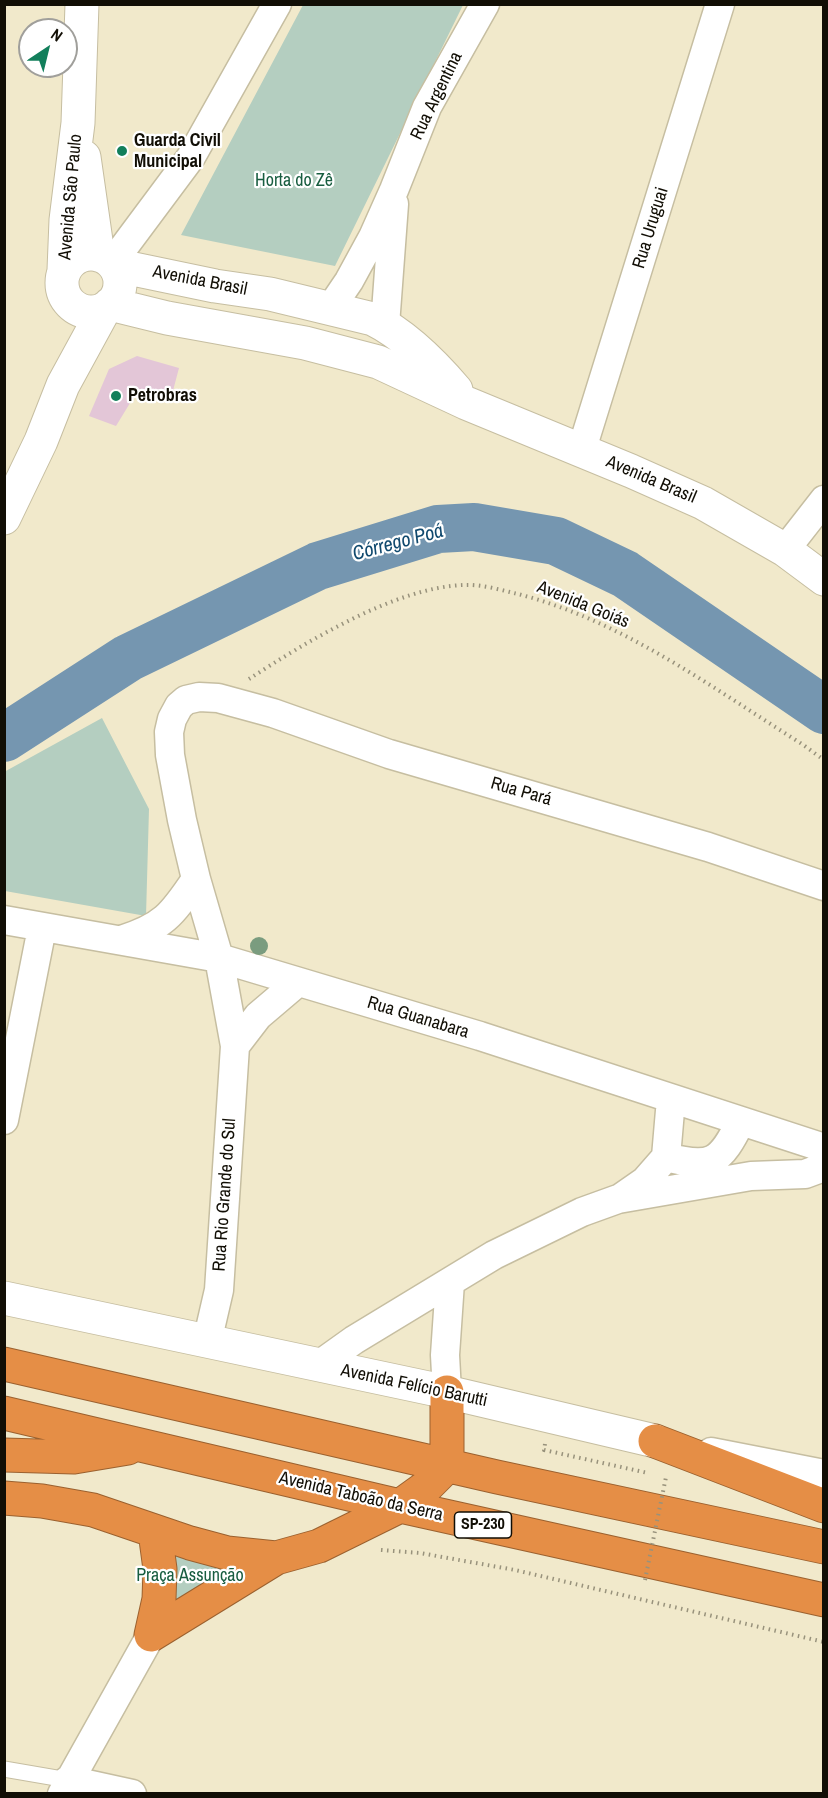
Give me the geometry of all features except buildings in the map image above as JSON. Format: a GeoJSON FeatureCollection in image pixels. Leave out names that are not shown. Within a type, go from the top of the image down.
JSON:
{"type":"FeatureCollection","features":[{"type":"Feature","properties":{"kind":"highway"},"geometry":{"type":"LineString","coordinates":[[4,1364],[447,1466],[824,1547]]}},
{"type":"Feature","properties":{"kind":"highway"},"geometry":{"type":"LineString","coordinates":[[151,1635],[276,1558],[319,1546],[400,1506],[425,1488],[447,1466],[447,1392]]}},
{"type":"Feature","properties":{"kind":"highway","name":"Avenida Taboão da Serra"},"geometry":{"type":"LineString","coordinates":[[4,1413],[400,1506],[824,1600]]}},
{"type":"Feature","properties":{"kind":"highway"},"geometry":{"type":"LineString","coordinates":[[655,1441],[824,1506]]}},
{"type":"Feature","properties":{"kind":"highway"},"geometry":{"type":"LineString","coordinates":[[4,1455],[74,1457],[144,1445]]}},
{"type":"Feature","properties":{"kind":"highway"},"geometry":{"type":"LineString","coordinates":[[4,1498],[42,1501],[93,1510],[155,1532],[227,1552],[276,1558]]}},
{"type":"Feature","properties":{"kind":"highway"},"geometry":{"type":"LineString","coordinates":[[151,1635],[159,1599],[160,1569],[155,1532]]}},
{"type":"Feature","properties":{"kind":"main road","name":"Avenida São Paulo"},"geometry":{"type":"LineString","coordinates":[[63,385],[66,220],[78,123],[82,4]]}},
{"type":"Feature","properties":{"kind":"main road","name":"Avenida São Paulo"},"geometry":{"type":"LineString","coordinates":[[78,123],[91,197],[111,256]]}},
{"type":"Feature","properties":{"kind":"main road"},"geometry":{"type":"LineString","coordinates":[[78,256],[111,256],[119,274],[120,285],[117,296],[108,306],[88,312],[80,309],[65,284],[78,256]]}},
{"type":"Feature","properties":{"kind":"main road","name":"Avenida Brasil"},"geometry":{"type":"LineString","coordinates":[[111,256],[215,286],[270,294],[373,318],[420,352],[466,403]]}},
{"type":"Feature","properties":{"kind":"main road","name":"Avenida São Paulo"},"geometry":{"type":"LineString","coordinates":[[4,518],[41,441],[63,385],[108,306]]}},
{"type":"Feature","properties":{"kind":"main road","name":"Avenida Brasil"},"geometry":{"type":"LineString","coordinates":[[108,306],[305,343],[355,354],[378,362],[466,403],[703,503],[785,550],[824,579]]}},
{"type":"Feature","properties":{"kind":"main road"},"geometry":{"type":"LineString","coordinates":[[355,354],[376,339],[385,325]]}},
{"type":"Feature","properties":{"kind":"main road","name":"Avenida Felício Barutti"},"geometry":{"type":"LineString","coordinates":[[4,1298],[447,1392],[655,1441]]}},
{"type":"Feature","properties":{"kind":"street"},"geometry":{"type":"LineString","coordinates":[[111,256],[191,157],[277,4]]}},
{"type":"Feature","properties":{"kind":"street","name":"Rua Argentina"},"geometry":{"type":"LineString","coordinates":[[330,309],[350,281],[394,190],[427,107],[485,4]]}},
{"type":"Feature","properties":{"kind":"street","name":"Rua Uruguai"},"geometry":{"type":"LineString","coordinates":[[581,452],[720,4]]}},
{"type":"Feature","properties":{"kind":"street","name":"Rua Argentina"},"geometry":{"type":"LineString","coordinates":[[385,325],[394,190]]}},
{"type":"Feature","properties":{"kind":"street"},"geometry":{"type":"LineString","coordinates":[[785,550],[824,500]]}},
{"type":"Feature","properties":{"kind":"street","name":"Rua Rio Grande do Sul"},"geometry":{"type":"LineString","coordinates":[[207,1342],[219,1290],[235,1046],[219,958],[196,879],[176,791],[170,756],[169,732],[172,719],[179,706],[186,700],[199,697],[218,698]]}},
{"type":"Feature","properties":{"kind":"street","name":"Rua Pará"},"geometry":{"type":"LineString","coordinates":[[218,698],[273,713],[389,754],[708,847],[824,886]]}},
{"type":"Feature","properties":{"kind":"street"},"geometry":{"type":"LineString","coordinates":[[121,940],[144,933],[159,924],[179,905],[196,879]]}},
{"type":"Feature","properties":{"kind":"street","name":"Rua Guanabara"},"geometry":{"type":"LineString","coordinates":[[4,920],[219,958],[480,1036],[824,1148]]}},
{"type":"Feature","properties":{"kind":"street"},"geometry":{"type":"LineString","coordinates":[[4,1120],[42,928]]}},
{"type":"Feature","properties":{"kind":"street"},"geometry":{"type":"LineString","coordinates":[[235,1046],[258,1016],[298,982]]}},
{"type":"Feature","properties":{"kind":"street"},"geometry":{"type":"LineString","coordinates":[[618,1199],[645,1181],[666,1157],[671,1099]]}},
{"type":"Feature","properties":{"kind":"street"},"geometry":{"type":"LineString","coordinates":[[714,1171],[721,1154],[729,1145],[741,1121]]}},
{"type":"Feature","properties":{"kind":"street"},"geometry":{"type":"LineString","coordinates":[[666,1157],[696,1163],[714,1171],[751,1176],[805,1174],[824,1167]]}},
{"type":"Feature","properties":{"kind":"street"},"geometry":{"type":"LineString","coordinates":[[319,1365],[354,1340],[494,1255],[561,1222],[618,1199],[714,1171]]}},
{"type":"Feature","properties":{"kind":"street"},"geometry":{"type":"LineString","coordinates":[[447,1392],[445,1355],[450,1282]]}},
{"type":"Feature","properties":{"kind":"street","name":"Avenida Felício Barutti"},"geometry":{"type":"LineString","coordinates":[[655,1441],[824,1474]]}},
{"type":"Feature","properties":{"kind":"street"},"geometry":{"type":"LineString","coordinates":[[132,1794],[65,1787],[151,1635]]}},
{"type":"Feature","properties":{"kind":"lane"},"geometry":{"type":"LineString","coordinates":[[4,1769],[65,1787]]}},
{"type":"Feature","properties":{"kind":"path","name":"Avenida Goiás"},"geometry":{"type":"LineString","coordinates":[[218,698],[283,657],[382,604],[424,591],[465,585],[502,590],[549,602],[649,647],[824,760]]}},
{"type":"Feature","properties":{"kind":"path"},"geometry":{"type":"LineString","coordinates":[[645,1580],[666,1477]]}},
{"type":"Feature","properties":{"kind":"path"},"geometry":{"type":"LineString","coordinates":[[375,1550],[420,1553],[515,1570],[824,1642]]}},
{"type":"Feature","properties":{"kind":"green space","name":"Horta do Zê"},"geometry":{"type":"Polygon","coordinates":[[[303,5],[463,5],[335,266],[181,235],[303,5]]]}},
{"type":"Feature","properties":{"kind":"green space"},"geometry":{"type":"Polygon","coordinates":[[[102,718],[149,809],[146,916],[5,891],[4,772],[102,718]]]}},
{"type":"Feature","properties":{"kind":"green space","name":"Praça Assunção"},"geometry":{"type":"Polygon","coordinates":[[[165,1542],[251,1562],[165,1619],[165,1542]]]}},
{"type":"Feature","properties":{"kind":"waterway","name":"Córrego Poá"},"geometry":{"type":"LineString","coordinates":[[4,738],[128,658],[318,566],[438,529],[474,527],[556,541],[625,574],[824,710]]}},
{"type":"Feature","properties":{"kind":"place","name":"Guarda Civil Municipal"},"geometry":{"type":"Point","coordinates":[122,151]}},
{"type":"Feature","properties":{"kind":"place","name":"Petrobras"},"geometry":{"type":"Point","coordinates":[116,396]}}]}
